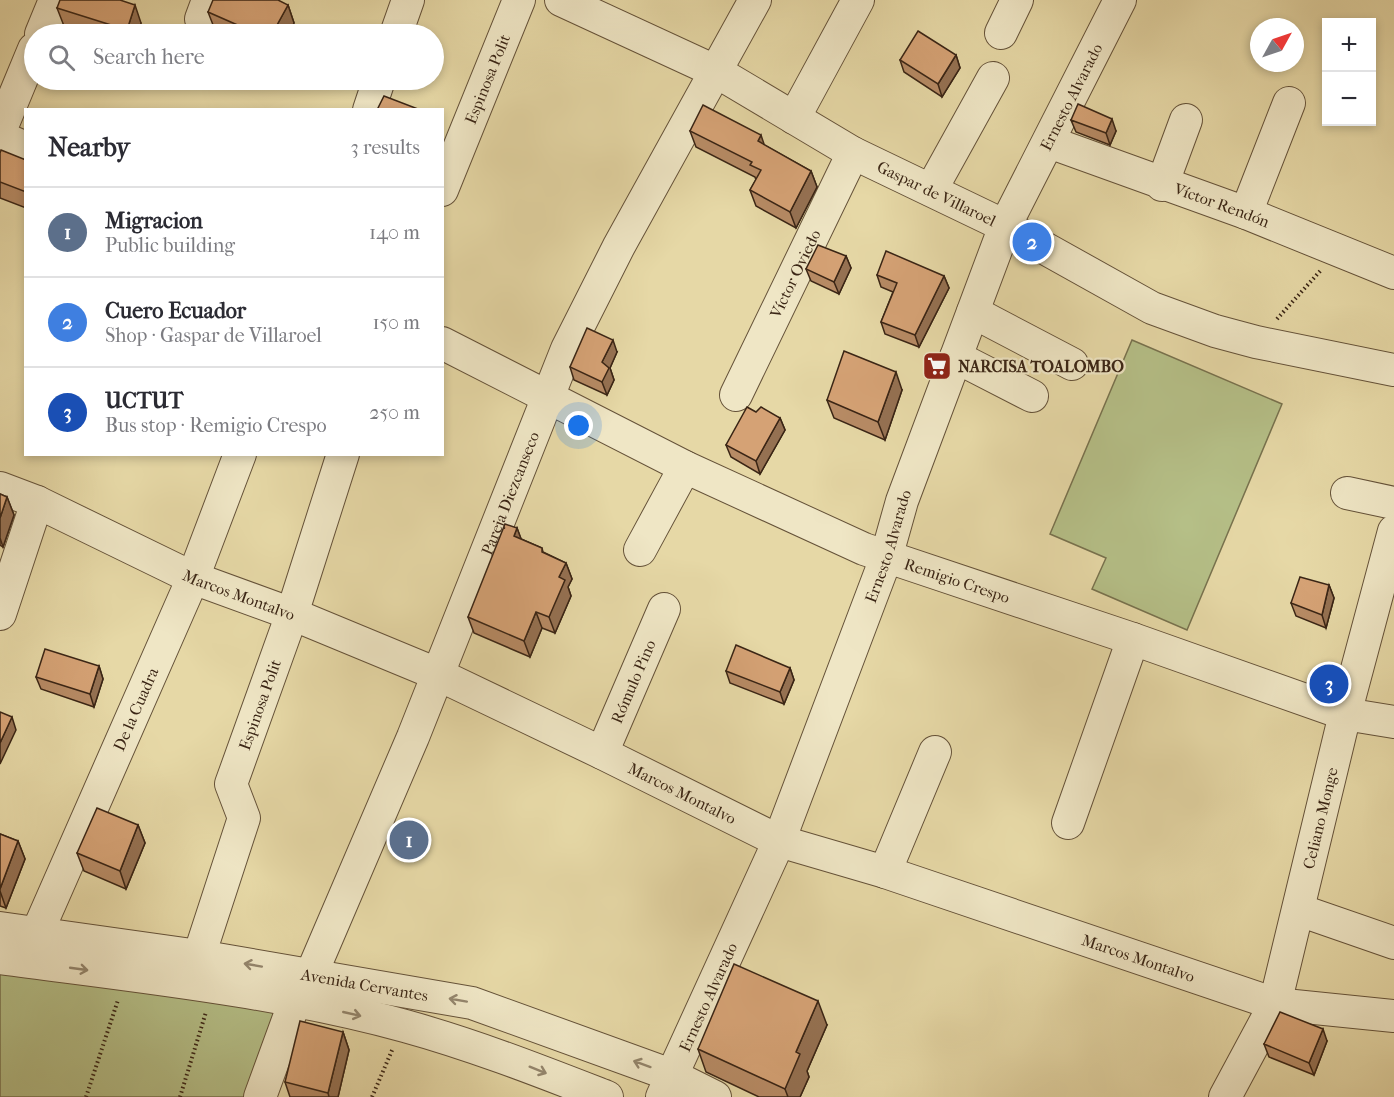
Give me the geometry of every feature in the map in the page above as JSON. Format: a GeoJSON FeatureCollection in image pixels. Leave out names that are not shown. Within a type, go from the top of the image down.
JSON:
{"type":"FeatureCollection","features":[{"type":"Feature","properties":{"kind":"street"},"geometry":{"type":"LineString","coordinates":[[45,24],[55,0]]}},
{"type":"Feature","properties":{"kind":"street"},"geometry":{"type":"LineString","coordinates":[[400,24],[408,0]]}},
{"type":"Feature","properties":{"kind":"street","name":"Espinosa Polit"},"geometry":{"type":"LineString","coordinates":[[444,185],[519,0]]}},
{"type":"Feature","properties":{"kind":"street","name":"Gaspar de Villaroel"},"geometry":{"type":"LineString","coordinates":[[561,0],[717,72],[853,153],[1005,226],[1152,308],[1215,332],[1394,370]]}},
{"type":"Feature","properties":{"kind":"street","name":"Pareja Diezcanseco"},"geometry":{"type":"LineString","coordinates":[[260,1097],[303,988],[413,737],[567,349],[619,246],[755,0]]}},
{"type":"Feature","properties":{"kind":"street"},"geometry":{"type":"LineString","coordinates":[[794,118],[858,0]]}},
{"type":"Feature","properties":{"kind":"street"},"geometry":{"type":"LineString","coordinates":[[1001,33],[1017,0]]}},
{"type":"Feature","properties":{"kind":"street","name":"Ernesto Alvarado"},"geometry":{"type":"LineString","coordinates":[[667,1086],[779,841],[886,558],[902,501],[1005,226],[1120,0]]}},
{"type":"Feature","properties":{"kind":"street"},"geometry":{"type":"LineString","coordinates":[[0,131],[24,73]]}},
{"type":"Feature","properties":{"kind":"street"},"geometry":{"type":"LineString","coordinates":[[931,190],[993,78]]}},
{"type":"Feature","properties":{"kind":"street"},"geometry":{"type":"LineString","coordinates":[[370,108],[376,90]]}},
{"type":"Feature","properties":{"kind":"street"},"geometry":{"type":"LineString","coordinates":[[1246,213],[1289,104]]}},
{"type":"Feature","properties":{"kind":"street"},"geometry":{"type":"LineString","coordinates":[[1162,185],[1186,120]]}},
{"type":"Feature","properties":{"kind":"street"},"geometry":{"type":"LineString","coordinates":[[0,137],[24,147]]}},
{"type":"Feature","properties":{"kind":"street","name":"Víctor Rendón"},"geometry":{"type":"LineString","coordinates":[[1049,142],[1162,185],[1246,213],[1394,273]]}},
{"type":"Feature","properties":{"kind":"street","name":"Víctor Oviedo"},"geometry":{"type":"LineString","coordinates":[[736,395],[853,153]]}},
{"type":"Feature","properties":{"kind":"street"},"geometry":{"type":"LineString","coordinates":[[973,312],[1072,364]]}},
{"type":"Feature","properties":{"kind":"street","name":"Remigio Crespo"},"geometry":{"type":"LineString","coordinates":[[444,344],[685,467],[886,558],[1133,639],[1345,714],[1394,722]]}},
{"type":"Feature","properties":{"kind":"street"},"geometry":{"type":"LineString","coordinates":[[956,357],[1032,396]]}},
{"type":"Feature","properties":{"kind":"street","name":"De la Cuadra"},"geometry":{"type":"LineString","coordinates":[[34,948],[193,579],[239,456]]}},
{"type":"Feature","properties":{"kind":"street","name":"Espinosa Polit"},"geometry":{"type":"LineString","coordinates":[[199,956],[244,818],[231,784],[292,614],[342,456]]}},
{"type":"Feature","properties":{"kind":"street"},"geometry":{"type":"LineString","coordinates":[[640,550],[685,467]]}},
{"type":"Feature","properties":{"kind":"street","name":"Marcos Montalvo"},"geometry":{"type":"LineString","coordinates":[[0,488],[37,502],[193,579],[292,614],[437,674],[779,841],[885,872],[1275,1004],[1394,1016]]}},
{"type":"Feature","properties":{"kind":"street"},"geometry":{"type":"LineString","coordinates":[[1347,493],[1394,503]]}},
{"type":"Feature","properties":{"kind":"street"},"geometry":{"type":"LineString","coordinates":[[0,614],[37,502]]}},
{"type":"Feature","properties":{"kind":"street","name":"Celiano Monge"},"geometry":{"type":"LineString","coordinates":[[1225,1097],[1275,1004],[1345,714],[1394,531]]}},
{"type":"Feature","properties":{"kind":"street","name":"Rómulo Pino"},"geometry":{"type":"LineString","coordinates":[[602,753],[664,609]]}},
{"type":"Feature","properties":{"kind":"street"},"geometry":{"type":"LineString","coordinates":[[1068,823],[1133,639]]}},
{"type":"Feature","properties":{"kind":"street"},"geometry":{"type":"LineString","coordinates":[[885,872],[935,752]]}},
{"type":"Feature","properties":{"kind":"street"},"geometry":{"type":"LineString","coordinates":[[1299,910],[1394,943]]}},
{"type":"Feature","properties":{"kind":"street","name":"Avenida Cervantes"},"geometry":{"type":"LineString","coordinates":[[0,928],[34,948],[126,976],[213,988],[303,988],[472,1003],[667,1086],[715,1097]]}},
{"type":"Feature","properties":{"kind":"street","name":"Avenida Cervantes"},"geometry":{"type":"LineString","coordinates":[[0,958],[34,948],[199,956],[303,988],[403,1025],[491,1051],[607,1097]]}},
{"type":"Feature","properties":{"kind":"path"},"geometry":{"type":"LineString","coordinates":[[1256,342],[1338,251]]}},
{"type":"Feature","properties":{"kind":"path"},"geometry":{"type":"LineString","coordinates":[[86,1097],[126,976]]}},
{"type":"Feature","properties":{"kind":"path"},"geometry":{"type":"LineString","coordinates":[[180,1097],[213,988]]}},
{"type":"Feature","properties":{"kind":"path"},"geometry":{"type":"LineString","coordinates":[[372,1097],[403,1025]]}},
{"type":"Feature","properties":{"kind":"green space"},"geometry":{"type":"Polygon","coordinates":[[[1132,340],[1282,404],[1187,630],[1092,589],[1106,558],[1050,534],[1132,340]]]}},
{"type":"Feature","properties":{"kind":"green space"},"geometry":{"type":"Polygon","coordinates":[[[0,969],[286,1007],[252,1097],[0,1097],[0,969]]]}},
{"type":"Feature","properties":{"kind":"building"},"geometry":{"type":"Polygon","coordinates":[[[60,0],[120,0],[135,5],[129,24],[108,24],[57,8],[60,0]]]}},
{"type":"Feature","properties":{"kind":"building"},"geometry":{"type":"Polygon","coordinates":[[[213,0],[278,0],[288,5],[278,24],[235,24],[208,12],[213,0]]]}},
{"type":"Feature","properties":{"kind":"building"},"geometry":{"type":"Polygon","coordinates":[[[918,31],[956,55],[938,84],[900,60],[918,31]]]}},
{"type":"Feature","properties":{"kind":"building"},"geometry":{"type":"Polygon","coordinates":[[[384,96],[415,108],[378,108],[384,96]]]}},
{"type":"Feature","properties":{"kind":"building"},"geometry":{"type":"Polygon","coordinates":[[[1078,104],[1112,119],[1106,133],[1071,120],[1078,104]]]}},
{"type":"Feature","properties":{"kind":"building"},"geometry":{"type":"Polygon","coordinates":[[[703,105],[761,135],[758,141],[811,171],[790,212],[750,190],[761,170],[750,165],[752,162],[690,131],[703,105]]]}},
{"type":"Feature","properties":{"kind":"building"},"geometry":{"type":"Polygon","coordinates":[[[1,150],[24,159],[24,191],[0,182],[1,150]]]}},
{"type":"Feature","properties":{"kind":"building"},"geometry":{"type":"Polygon","coordinates":[[[818,245],[846,256],[834,282],[806,269],[818,245]]]}},
{"type":"Feature","properties":{"kind":"building"},"geometry":{"type":"Polygon","coordinates":[[[886,251],[944,276],[915,335],[881,322],[897,283],[877,275],[886,251]]]}},
{"type":"Feature","properties":{"kind":"building"},"geometry":{"type":"Polygon","coordinates":[[[587,328],[613,340],[602,362],[609,368],[602,382],[570,367],[587,328]]]}},
{"type":"Feature","properties":{"kind":"building"},"geometry":{"type":"Polygon","coordinates":[[[844,351],[896,372],[878,422],[827,400],[844,351]]]}},
{"type":"Feature","properties":{"kind":"building"},"geometry":{"type":"Polygon","coordinates":[[[747,407],[756,412],[761,407],[780,418],[756,461],[726,445],[747,407]]]}},
{"type":"Feature","properties":{"kind":"building"},"geometry":{"type":"Polygon","coordinates":[[[0,494],[7,497],[0,518],[0,494]]]}},
{"type":"Feature","properties":{"kind":"building"},"geometry":{"type":"Polygon","coordinates":[[[505,524],[517,528],[514,536],[542,548],[542,552],[566,563],[559,577],[565,580],[549,617],[536,612],[524,641],[468,617],[505,524]]]}},
{"type":"Feature","properties":{"kind":"building"},"geometry":{"type":"Polygon","coordinates":[[[1300,577],[1329,585],[1322,615],[1291,603],[1300,577]]]}},
{"type":"Feature","properties":{"kind":"building"},"geometry":{"type":"Polygon","coordinates":[[[736,645],[790,668],[780,692],[726,671],[736,645]]]}},
{"type":"Feature","properties":{"kind":"building"},"geometry":{"type":"Polygon","coordinates":[[[45,649],[99,666],[90,694],[36,677],[45,649]]]}},
{"type":"Feature","properties":{"kind":"building"},"geometry":{"type":"Polygon","coordinates":[[[0,712],[12,717],[0,743],[0,712]]]}},
{"type":"Feature","properties":{"kind":"building"},"geometry":{"type":"Polygon","coordinates":[[[97,808],[138,825],[120,871],[77,853],[97,808]]]}},
{"type":"Feature","properties":{"kind":"building"},"geometry":{"type":"Polygon","coordinates":[[[0,834],[18,841],[0,889],[0,834]]]}},
{"type":"Feature","properties":{"kind":"building"},"geometry":{"type":"Polygon","coordinates":[[[734,964],[818,1001],[796,1052],[800,1054],[785,1089],[698,1049],[734,964]]]}},
{"type":"Feature","properties":{"kind":"building"},"geometry":{"type":"Polygon","coordinates":[[[1280,1012],[1323,1029],[1309,1063],[1264,1044],[1280,1012]]]}},
{"type":"Feature","properties":{"kind":"building"},"geometry":{"type":"Polygon","coordinates":[[[300,1021],[343,1032],[328,1093],[285,1082],[300,1021]]]}},
{"type":"Feature","properties":{"kind":"place","name":"Cuero Ecuador"},"geometry":{"type":"Point","coordinates":[1032,242]}},
{"type":"Feature","properties":{"kind":"place","name":"NARCISA TOALOMBO"},"geometry":{"type":"Point","coordinates":[937,366]}},
{"type":"Feature","properties":{"kind":"place","name":"UCTUT"},"geometry":{"type":"Point","coordinates":[1329,684]}},
{"type":"Feature","properties":{"kind":"place","name":"Migracion"},"geometry":{"type":"Point","coordinates":[409,840]}}]}
